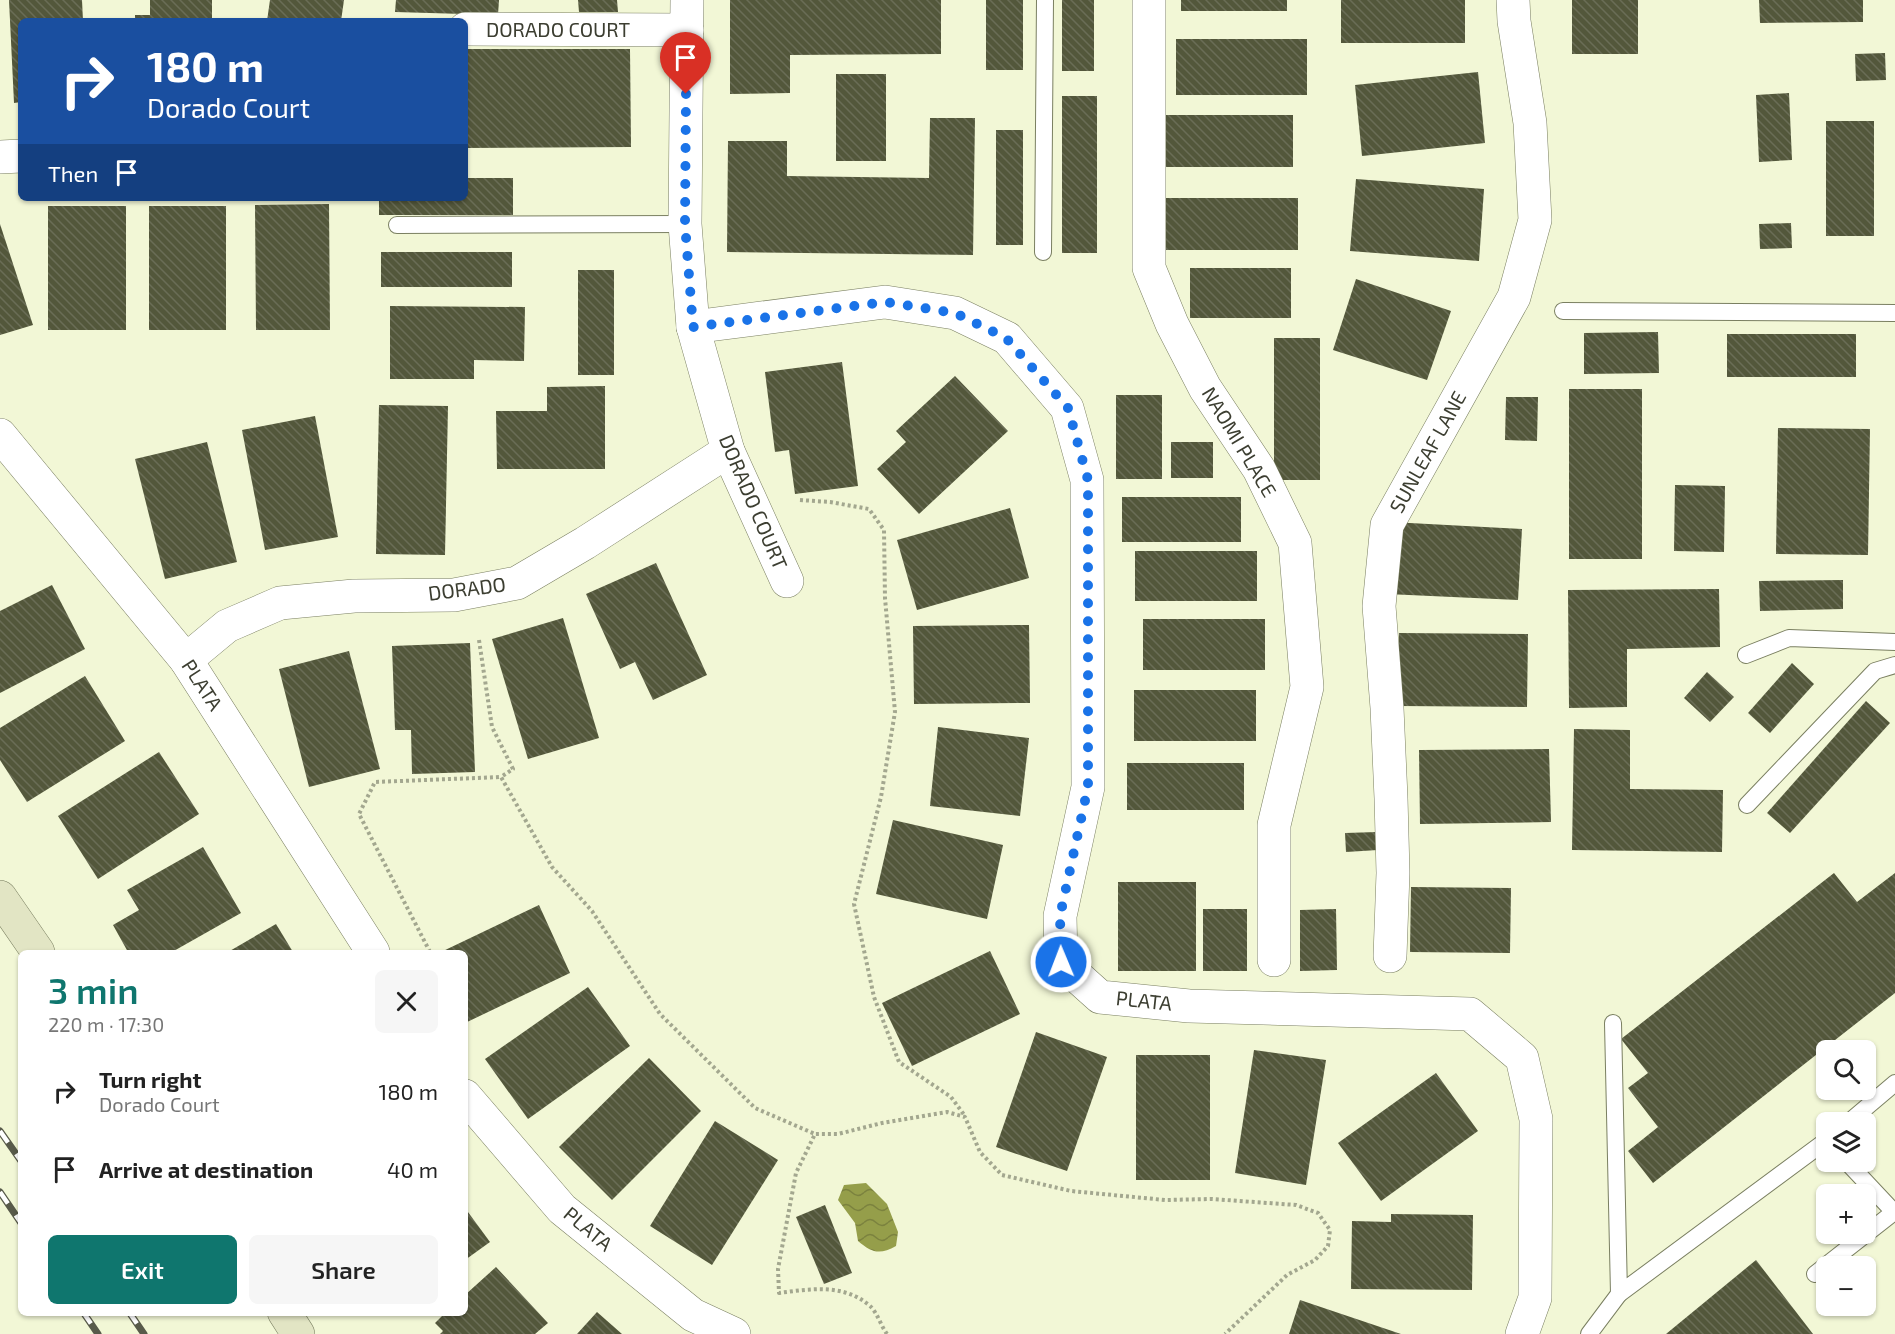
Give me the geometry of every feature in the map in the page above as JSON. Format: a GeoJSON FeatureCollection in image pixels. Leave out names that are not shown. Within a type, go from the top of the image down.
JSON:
{"type":"FeatureCollection","features":[{"type":"Feature","properties":{"kind":"street","name":"NAOMI PLACE"},"geometry":{"type":"LineString","coordinates":[[1149,0],[1149,268],[1172,324],[1205,388],[1259,469],[1294,543],[1307,687],[1274,825],[1274,960]]}},
{"type":"Feature","properties":{"kind":"street","name":"SUNLEAF LANE"},"geometry":{"type":"LineString","coordinates":[[1390,956],[1393,873],[1391,798],[1379,606],[1387,525],[1514,297],[1534,220],[1530,123],[1514,21],[1513,0]]}},
{"type":"Feature","properties":{"kind":"street","name":"DORADO COURT"},"geometry":{"type":"LineString","coordinates":[[468,29],[687,15],[685,224],[693,327],[728,451],[787,582]]}},
{"type":"Feature","properties":{"kind":"street"},"geometry":{"type":"LineString","coordinates":[[0,157],[18,156]]}},
{"type":"Feature","properties":{"kind":"street","name":"PLATA"},"geometry":{"type":"LineString","coordinates":[[693,327],[885,302],[955,313],[1006,338],[1068,408],[1088,480],[1088,787],[1060,916],[1061,962],[1100,997],[1189,1006],[1470,1014],[1522,1058],[1536,1119],[1535,1298],[1522,1334]]}},
{"type":"Feature","properties":{"kind":"street","name":"PLATA"},"geometry":{"type":"LineString","coordinates":[[1,438],[186,660],[372,950]]}},
{"type":"Feature","properties":{"kind":"street","name":"DORADO"},"geometry":{"type":"LineString","coordinates":[[186,660],[227,626],[280,603],[354,596],[454,595],[517,583],[585,543],[728,451]]}},
{"type":"Feature","properties":{"kind":"street"},"geometry":{"type":"LineString","coordinates":[[0,897],[37,950]]}},
{"type":"Feature","properties":{"kind":"street","name":"PLATA"},"geometry":{"type":"LineString","coordinates":[[468,1099],[562,1209],[693,1315],[734,1334]]}},
{"type":"Feature","properties":{"kind":"street"},"geometry":{"type":"LineString","coordinates":[[287,1316],[298,1334]]}},
{"type":"Feature","properties":{"kind":"lane"},"geometry":{"type":"LineString","coordinates":[[1043,252],[1045,0]]}},
{"type":"Feature","properties":{"kind":"lane"},"geometry":{"type":"LineString","coordinates":[[397,225],[685,224]]}},
{"type":"Feature","properties":{"kind":"lane"},"geometry":{"type":"LineString","coordinates":[[1563,311],[1895,314]]}},
{"type":"Feature","properties":{"kind":"lane"},"geometry":{"type":"LineString","coordinates":[[1746,655],[1789,638],[1895,642]]}},
{"type":"Feature","properties":{"kind":"lane"},"geometry":{"type":"LineString","coordinates":[[1747,805],[1875,671],[1895,665]]}},
{"type":"Feature","properties":{"kind":"lane"},"geometry":{"type":"LineString","coordinates":[[1613,1023],[1619,1293]]}},
{"type":"Feature","properties":{"kind":"lane"},"geometry":{"type":"LineString","coordinates":[[1861,1112],[1895,1083]]}},
{"type":"Feature","properties":{"kind":"lane"},"geometry":{"type":"LineString","coordinates":[[1589,1334],[1619,1293],[1816,1149]]}},
{"type":"Feature","properties":{"kind":"lane"},"geometry":{"type":"LineString","coordinates":[[1815,1274],[1895,1212],[1857,1172]]}},
{"type":"Feature","properties":{"kind":"path"},"geometry":{"type":"LineString","coordinates":[[800,500],[830,502],[869,509],[884,530],[885,598],[895,712],[881,797],[854,904],[874,998],[899,1062],[951,1097],[965,1117],[980,1152],[1002,1175],[1071,1191],[1165,1200],[1212,1199],[1296,1205],[1318,1213],[1330,1230],[1328,1246],[1315,1260],[1287,1275],[1225,1334]]}},
{"type":"Feature","properties":{"kind":"path"},"geometry":{"type":"LineString","coordinates":[[429,950],[359,814],[375,783],[501,777],[513,769],[492,727],[479,640]]}},
{"type":"Feature","properties":{"kind":"path"},"geometry":{"type":"LineString","coordinates":[[501,777],[552,867],[592,911],[660,1014],[755,1108],[815,1134],[838,1134],[882,1123],[947,1112],[965,1117]]}},
{"type":"Feature","properties":{"kind":"path"},"geometry":{"type":"LineString","coordinates":[[815,1134],[796,1173],[778,1269],[779,1293],[812,1289],[848,1291],[872,1307],[880,1326],[887,1334]]}},
{"type":"Feature","properties":{"kind":"water"},"geometry":{"type":"Polygon","coordinates":[[[866,1183],[887,1204],[898,1232],[896,1246],[881,1252],[872,1250],[858,1241],[855,1223],[838,1200],[844,1185],[866,1183]]]}},
{"type":"Feature","properties":{"kind":"building"},"geometry":{"type":"Polygon","coordinates":[[[9,0],[82,0],[83,18],[18,18],[18,102],[14,103],[9,0]]]}},
{"type":"Feature","properties":{"kind":"building"},"geometry":{"type":"Polygon","coordinates":[[[150,0],[212,0],[212,18],[135,18],[135,15],[150,15],[150,0]]]}},
{"type":"Feature","properties":{"kind":"building"},"geometry":{"type":"Polygon","coordinates":[[[270,0],[344,0],[341,18],[267,18],[270,0]]]}},
{"type":"Feature","properties":{"kind":"building"},"geometry":{"type":"Polygon","coordinates":[[[396,0],[499,0],[498,15],[395,12],[396,0]]]}},
{"type":"Feature","properties":{"kind":"building"},"geometry":{"type":"Polygon","coordinates":[[[578,0],[617,0],[618,12],[579,12],[578,0]]]}},
{"type":"Feature","properties":{"kind":"building"},"geometry":{"type":"Polygon","coordinates":[[[730,0],[941,0],[941,54],[790,55],[790,93],[730,94],[730,0]]]}},
{"type":"Feature","properties":{"kind":"building"},"geometry":{"type":"Polygon","coordinates":[[[986,0],[1023,0],[1023,70],[986,70],[986,0]]]}},
{"type":"Feature","properties":{"kind":"building"},"geometry":{"type":"Polygon","coordinates":[[[1062,0],[1094,0],[1094,71],[1062,71],[1062,0]]]}},
{"type":"Feature","properties":{"kind":"building"},"geometry":{"type":"Polygon","coordinates":[[[1181,0],[1287,0],[1287,11],[1181,11],[1181,0]]]}},
{"type":"Feature","properties":{"kind":"building"},"geometry":{"type":"Polygon","coordinates":[[[1341,0],[1465,0],[1465,43],[1341,43],[1341,0]]]}},
{"type":"Feature","properties":{"kind":"building"},"geometry":{"type":"Polygon","coordinates":[[[1572,0],[1638,0],[1638,54],[1572,54],[1572,0]]]}},
{"type":"Feature","properties":{"kind":"building"},"geometry":{"type":"Polygon","coordinates":[[[1759,0],[1863,0],[1863,22],[1760,23],[1759,0]]]}},
{"type":"Feature","properties":{"kind":"building"},"geometry":{"type":"Polygon","coordinates":[[[1176,39],[1307,39],[1307,95],[1176,95],[1176,39]]]}},
{"type":"Feature","properties":{"kind":"building"},"geometry":{"type":"Polygon","coordinates":[[[468,49],[630,49],[631,147],[468,148],[468,49]]]}},
{"type":"Feature","properties":{"kind":"building"},"geometry":{"type":"Polygon","coordinates":[[[1885,53],[1886,80],[1856,81],[1855,54],[1885,53]]]}},
{"type":"Feature","properties":{"kind":"building"},"geometry":{"type":"Polygon","coordinates":[[[1478,72],[1485,143],[1362,156],[1355,85],[1478,72]]]}},
{"type":"Feature","properties":{"kind":"building"},"geometry":{"type":"Polygon","coordinates":[[[836,74],[886,74],[886,161],[836,161],[836,74]]]}},
{"type":"Feature","properties":{"kind":"building"},"geometry":{"type":"Polygon","coordinates":[[[1789,93],[1792,160],[1759,162],[1756,95],[1789,93]]]}},
{"type":"Feature","properties":{"kind":"building"},"geometry":{"type":"Polygon","coordinates":[[[1062,96],[1097,96],[1097,253],[1062,253],[1062,96]]]}},
{"type":"Feature","properties":{"kind":"building"},"geometry":{"type":"Polygon","coordinates":[[[1160,115],[1293,115],[1293,167],[1160,167],[1160,115]]]}},
{"type":"Feature","properties":{"kind":"building"},"geometry":{"type":"Polygon","coordinates":[[[930,118],[975,118],[973,255],[727,252],[728,141],[787,141],[787,176],[929,178],[930,118]]]}},
{"type":"Feature","properties":{"kind":"building"},"geometry":{"type":"Polygon","coordinates":[[[1826,121],[1874,121],[1874,236],[1826,236],[1826,121]]]}},
{"type":"Feature","properties":{"kind":"building"},"geometry":{"type":"Polygon","coordinates":[[[996,130],[1023,130],[1023,245],[996,245],[996,130]]]}},
{"type":"Feature","properties":{"kind":"building"},"geometry":{"type":"Polygon","coordinates":[[[468,178],[513,178],[513,215],[379,215],[379,201],[468,201],[468,178]]]}},
{"type":"Feature","properties":{"kind":"building"},"geometry":{"type":"Polygon","coordinates":[[[1356,179],[1484,189],[1479,261],[1350,251],[1356,179]]]}},
{"type":"Feature","properties":{"kind":"building"},"geometry":{"type":"Polygon","coordinates":[[[1162,198],[1298,198],[1298,250],[1162,250],[1162,198]]]}},
{"type":"Feature","properties":{"kind":"building"},"geometry":{"type":"Polygon","coordinates":[[[329,204],[330,330],[256,330],[255,205],[329,204]]]}},
{"type":"Feature","properties":{"kind":"building"},"geometry":{"type":"Polygon","coordinates":[[[48,206],[126,206],[126,330],[48,330],[48,206]]]}},
{"type":"Feature","properties":{"kind":"building"},"geometry":{"type":"Polygon","coordinates":[[[149,206],[226,206],[226,330],[149,330],[149,206]]]}},
{"type":"Feature","properties":{"kind":"building"},"geometry":{"type":"Polygon","coordinates":[[[1791,223],[1792,248],[1760,249],[1759,224],[1791,223]]]}},
{"type":"Feature","properties":{"kind":"building"},"geometry":{"type":"Polygon","coordinates":[[[0,224],[33,325],[0,335],[0,224]]]}},
{"type":"Feature","properties":{"kind":"building"},"geometry":{"type":"Polygon","coordinates":[[[381,252],[512,252],[512,287],[381,287],[381,252]]]}},
{"type":"Feature","properties":{"kind":"building"},"geometry":{"type":"Polygon","coordinates":[[[1190,268],[1291,268],[1291,318],[1190,318],[1190,268]]]}},
{"type":"Feature","properties":{"kind":"building"},"geometry":{"type":"Polygon","coordinates":[[[578,270],[614,270],[614,375],[578,375],[578,270]]]}},
{"type":"Feature","properties":{"kind":"building"},"geometry":{"type":"Polygon","coordinates":[[[1356,279],[1451,311],[1427,380],[1333,350],[1356,279]]]}},
{"type":"Feature","properties":{"kind":"building"},"geometry":{"type":"Polygon","coordinates":[[[390,306],[525,307],[524,361],[474,360],[474,379],[390,379],[390,306]]]}},
{"type":"Feature","properties":{"kind":"building"},"geometry":{"type":"Polygon","coordinates":[[[1658,332],[1659,373],[1584,374],[1584,333],[1658,332]]]}},
{"type":"Feature","properties":{"kind":"building"},"geometry":{"type":"Polygon","coordinates":[[[1727,334],[1856,334],[1856,377],[1727,377],[1727,334]]]}},
{"type":"Feature","properties":{"kind":"building"},"geometry":{"type":"Polygon","coordinates":[[[1274,338],[1320,338],[1320,480],[1274,480],[1274,338]]]}},
{"type":"Feature","properties":{"kind":"building"},"geometry":{"type":"Polygon","coordinates":[[[842,362],[858,486],[795,494],[789,450],[775,452],[765,372],[842,362]]]}},
{"type":"Feature","properties":{"kind":"building"},"geometry":{"type":"Polygon","coordinates":[[[955,376],[1008,431],[919,514],[877,469],[906,442],[896,431],[955,376]]]}},
{"type":"Feature","properties":{"kind":"building"},"geometry":{"type":"Polygon","coordinates":[[[605,386],[605,469],[497,469],[496,411],[547,411],[547,387],[605,386]]]}},
{"type":"Feature","properties":{"kind":"building"},"geometry":{"type":"Polygon","coordinates":[[[1569,389],[1642,389],[1642,559],[1569,559],[1569,389]]]}},
{"type":"Feature","properties":{"kind":"building"},"geometry":{"type":"Polygon","coordinates":[[[1116,395],[1162,395],[1162,479],[1116,479],[1116,395]]]}},
{"type":"Feature","properties":{"kind":"building"},"geometry":{"type":"Polygon","coordinates":[[[1506,397],[1538,397],[1537,441],[1505,440],[1506,397]]]}},
{"type":"Feature","properties":{"kind":"building"},"geometry":{"type":"Polygon","coordinates":[[[379,405],[448,406],[445,555],[376,554],[379,405]]]}},
{"type":"Feature","properties":{"kind":"building"},"geometry":{"type":"Polygon","coordinates":[[[315,416],[338,537],[265,550],[242,430],[315,416]]]}},
{"type":"Feature","properties":{"kind":"building"},"geometry":{"type":"Polygon","coordinates":[[[1778,428],[1870,429],[1868,555],[1776,554],[1778,428]]]}},
{"type":"Feature","properties":{"kind":"building"},"geometry":{"type":"Polygon","coordinates":[[[207,442],[237,562],[165,579],[135,459],[207,442]]]}},
{"type":"Feature","properties":{"kind":"building"},"geometry":{"type":"Polygon","coordinates":[[[1171,442],[1213,442],[1213,478],[1171,478],[1171,442]]]}},
{"type":"Feature","properties":{"kind":"building"},"geometry":{"type":"Polygon","coordinates":[[[1675,485],[1725,486],[1724,552],[1674,551],[1675,485]]]}},
{"type":"Feature","properties":{"kind":"building"},"geometry":{"type":"Polygon","coordinates":[[[1122,497],[1241,497],[1241,542],[1122,542],[1122,497]]]}},
{"type":"Feature","properties":{"kind":"building"},"geometry":{"type":"Polygon","coordinates":[[[1010,508],[1029,578],[917,610],[897,540],[1010,508]]]}},
{"type":"Feature","properties":{"kind":"building"},"geometry":{"type":"Polygon","coordinates":[[[1391,522],[1522,529],[1518,600],[1387,594],[1391,522]]]}},
{"type":"Feature","properties":{"kind":"building"},"geometry":{"type":"Polygon","coordinates":[[[1135,551],[1257,551],[1257,601],[1135,601],[1135,551]]]}},
{"type":"Feature","properties":{"kind":"building"},"geometry":{"type":"Polygon","coordinates":[[[656,563],[707,675],[653,700],[635,662],[620,669],[586,594],[656,563]]]}},
{"type":"Feature","properties":{"kind":"building"},"geometry":{"type":"Polygon","coordinates":[[[1843,580],[1843,609],[1760,611],[1759,581],[1843,580]]]}},
{"type":"Feature","properties":{"kind":"building"},"geometry":{"type":"Polygon","coordinates":[[[52,585],[85,649],[0,693],[0,611],[52,585]]]}},
{"type":"Feature","properties":{"kind":"building"},"geometry":{"type":"Polygon","coordinates":[[[1719,589],[1720,647],[1627,649],[1627,707],[1569,708],[1568,590],[1719,589]]]}},
{"type":"Feature","properties":{"kind":"building"},"geometry":{"type":"Polygon","coordinates":[[[563,618],[599,738],[528,759],[492,639],[563,618]]]}},
{"type":"Feature","properties":{"kind":"building"},"geometry":{"type":"Polygon","coordinates":[[[1143,619],[1265,619],[1265,670],[1143,670],[1143,619]]]}},
{"type":"Feature","properties":{"kind":"building"},"geometry":{"type":"Polygon","coordinates":[[[1029,625],[1030,703],[914,704],[913,626],[1029,625]]]}},
{"type":"Feature","properties":{"kind":"building"},"geometry":{"type":"Polygon","coordinates":[[[1399,633],[1528,634],[1527,707],[1399,706],[1399,633]]]}},
{"type":"Feature","properties":{"kind":"building"},"geometry":{"type":"Polygon","coordinates":[[[470,643],[475,772],[412,774],[411,730],[395,730],[392,646],[470,643]]]}},
{"type":"Feature","properties":{"kind":"building"},"geometry":{"type":"Polygon","coordinates":[[[349,651],[380,769],[309,787],[279,669],[349,651]]]}},
{"type":"Feature","properties":{"kind":"building"},"geometry":{"type":"Polygon","coordinates":[[[1792,663],[1814,684],[1770,733],[1748,713],[1792,663]]]}},
{"type":"Feature","properties":{"kind":"building"},"geometry":{"type":"Polygon","coordinates":[[[1707,672],[1734,697],[1710,722],[1684,698],[1707,672]]]}},
{"type":"Feature","properties":{"kind":"building"},"geometry":{"type":"Polygon","coordinates":[[[85,676],[125,741],[27,802],[0,760],[0,728],[85,676]]]}},
{"type":"Feature","properties":{"kind":"building"},"geometry":{"type":"Polygon","coordinates":[[[1134,690],[1256,690],[1256,741],[1134,741],[1134,690]]]}},
{"type":"Feature","properties":{"kind":"building"},"geometry":{"type":"Polygon","coordinates":[[[1866,701],[1890,723],[1790,833],[1767,813],[1866,701]]]}},
{"type":"Feature","properties":{"kind":"building"},"geometry":{"type":"Polygon","coordinates":[[[938,727],[1029,738],[1020,816],[930,806],[938,727]]]}},
{"type":"Feature","properties":{"kind":"building"},"geometry":{"type":"Polygon","coordinates":[[[1574,729],[1630,730],[1630,789],[1723,790],[1722,852],[1572,850],[1574,729]]]}},
{"type":"Feature","properties":{"kind":"building"},"geometry":{"type":"Polygon","coordinates":[[[1549,749],[1551,822],[1420,824],[1419,750],[1549,749]]]}},
{"type":"Feature","properties":{"kind":"building"},"geometry":{"type":"Polygon","coordinates":[[[159,752],[199,814],[98,879],[58,816],[159,752]]]}},
{"type":"Feature","properties":{"kind":"building"},"geometry":{"type":"Polygon","coordinates":[[[1127,763],[1244,763],[1244,810],[1127,810],[1127,763]]]}},
{"type":"Feature","properties":{"kind":"building"},"geometry":{"type":"Polygon","coordinates":[[[893,820],[1003,845],[987,919],[876,894],[893,820]]]}},
{"type":"Feature","properties":{"kind":"building"},"geometry":{"type":"Polygon","coordinates":[[[1377,832],[1378,850],[1346,852],[1345,833],[1377,832]]]}},
{"type":"Feature","properties":{"kind":"building"},"geometry":{"type":"Polygon","coordinates":[[[203,847],[241,913],[176,950],[127,950],[113,925],[139,910],[127,890],[203,847]]]}},
{"type":"Feature","properties":{"kind":"building"},"geometry":{"type":"Polygon","coordinates":[[[1834,873],[1857,902],[1895,873],[1895,993],[1835,1040],[1816,1040],[1816,1055],[1653,1183],[1628,1151],[1658,1127],[1628,1088],[1648,1073],[1621,1039],[1834,873]]]}},
{"type":"Feature","properties":{"kind":"building"},"geometry":{"type":"Polygon","coordinates":[[[1118,882],[1196,882],[1196,971],[1118,971],[1118,882]]]}},
{"type":"Feature","properties":{"kind":"building"},"geometry":{"type":"Polygon","coordinates":[[[1411,887],[1511,888],[1510,953],[1410,952],[1411,887]]]}},
{"type":"Feature","properties":{"kind":"building"},"geometry":{"type":"Polygon","coordinates":[[[539,905],[570,973],[468,1022],[468,950],[445,950],[539,905]]]}},
{"type":"Feature","properties":{"kind":"building"},"geometry":{"type":"Polygon","coordinates":[[[1203,909],[1247,909],[1247,971],[1203,971],[1203,909]]]}},
{"type":"Feature","properties":{"kind":"building"},"geometry":{"type":"Polygon","coordinates":[[[1336,909],[1337,970],[1300,971],[1300,910],[1336,909]]]}},
{"type":"Feature","properties":{"kind":"building"},"geometry":{"type":"Polygon","coordinates":[[[276,924],[292,950],[231,950],[276,924]]]}},
{"type":"Feature","properties":{"kind":"building"},"geometry":{"type":"Polygon","coordinates":[[[990,951],[1020,1014],[912,1066],[882,1003],[990,951]]]}},
{"type":"Feature","properties":{"kind":"building"},"geometry":{"type":"Polygon","coordinates":[[[588,987],[630,1046],[528,1119],[485,1059],[588,987]]]}},
{"type":"Feature","properties":{"kind":"building"},"geometry":{"type":"Polygon","coordinates":[[[1036,1032],[1107,1057],[1067,1171],[996,1147],[1036,1032]]]}},
{"type":"Feature","properties":{"kind":"building"},"geometry":{"type":"Polygon","coordinates":[[[1254,1050],[1326,1060],[1306,1185],[1235,1173],[1254,1050]]]}},
{"type":"Feature","properties":{"kind":"building"},"geometry":{"type":"Polygon","coordinates":[[[1136,1055],[1210,1055],[1210,1180],[1136,1180],[1136,1055]]]}},
{"type":"Feature","properties":{"kind":"building"},"geometry":{"type":"Polygon","coordinates":[[[649,1058],[701,1111],[612,1200],[559,1147],[649,1058]]]}},
{"type":"Feature","properties":{"kind":"building"},"geometry":{"type":"Polygon","coordinates":[[[1436,1073],[1478,1131],[1381,1201],[1338,1143],[1436,1073]]]}},
{"type":"Feature","properties":{"kind":"building"},"geometry":{"type":"Polygon","coordinates":[[[715,1121],[778,1160],[712,1265],[650,1226],[715,1121]]]}},
{"type":"Feature","properties":{"kind":"building"},"geometry":{"type":"Polygon","coordinates":[[[825,1205],[852,1273],[824,1284],[796,1217],[825,1205]]]}},
{"type":"Feature","properties":{"kind":"building"},"geometry":{"type":"Polygon","coordinates":[[[468,1212],[490,1242],[468,1258],[468,1212]]]}},
{"type":"Feature","properties":{"kind":"building"},"geometry":{"type":"Polygon","coordinates":[[[1391,1214],[1473,1215],[1472,1290],[1351,1289],[1352,1221],[1391,1222],[1391,1214]]]}},
{"type":"Feature","properties":{"kind":"building"},"geometry":{"type":"Polygon","coordinates":[[[1756,1260],[1813,1334],[1666,1334],[1756,1260]]]}},
{"type":"Feature","properties":{"kind":"building"},"geometry":{"type":"Polygon","coordinates":[[[496,1267],[548,1323],[535,1334],[440,1334],[443,1331],[435,1323],[442,1316],[468,1316],[468,1292],[496,1267]]]}},
{"type":"Feature","properties":{"kind":"building"},"geometry":{"type":"Polygon","coordinates":[[[1300,1300],[1401,1334],[1289,1334],[1300,1300]]]}},
{"type":"Feature","properties":{"kind":"building"},"geometry":{"type":"Polygon","coordinates":[[[597,1312],[622,1334],[577,1334],[597,1312]]]}},
{"type":"Feature","properties":{"kind":"railway"},"geometry":{"type":"LineString","coordinates":[[0,1131],[18,1157]]}},
{"type":"Feature","properties":{"kind":"railway"},"geometry":{"type":"LineString","coordinates":[[0,1192],[18,1219]]}},
{"type":"Feature","properties":{"kind":"railway"},"geometry":{"type":"LineString","coordinates":[[86,1316],[98,1334]]}},
{"type":"Feature","properties":{"kind":"railway"},"geometry":{"type":"LineString","coordinates":[[132,1316],[144,1334]]}},
{"type":"Feature","properties":{"kind":"route"},"geometry":{"type":"LineString","coordinates":[[686,94],[685,224],[693,327],[885,302],[955,313],[1006,338],[1068,408],[1088,480],[1088,787],[1060,916],[1061,962]]}}]}
